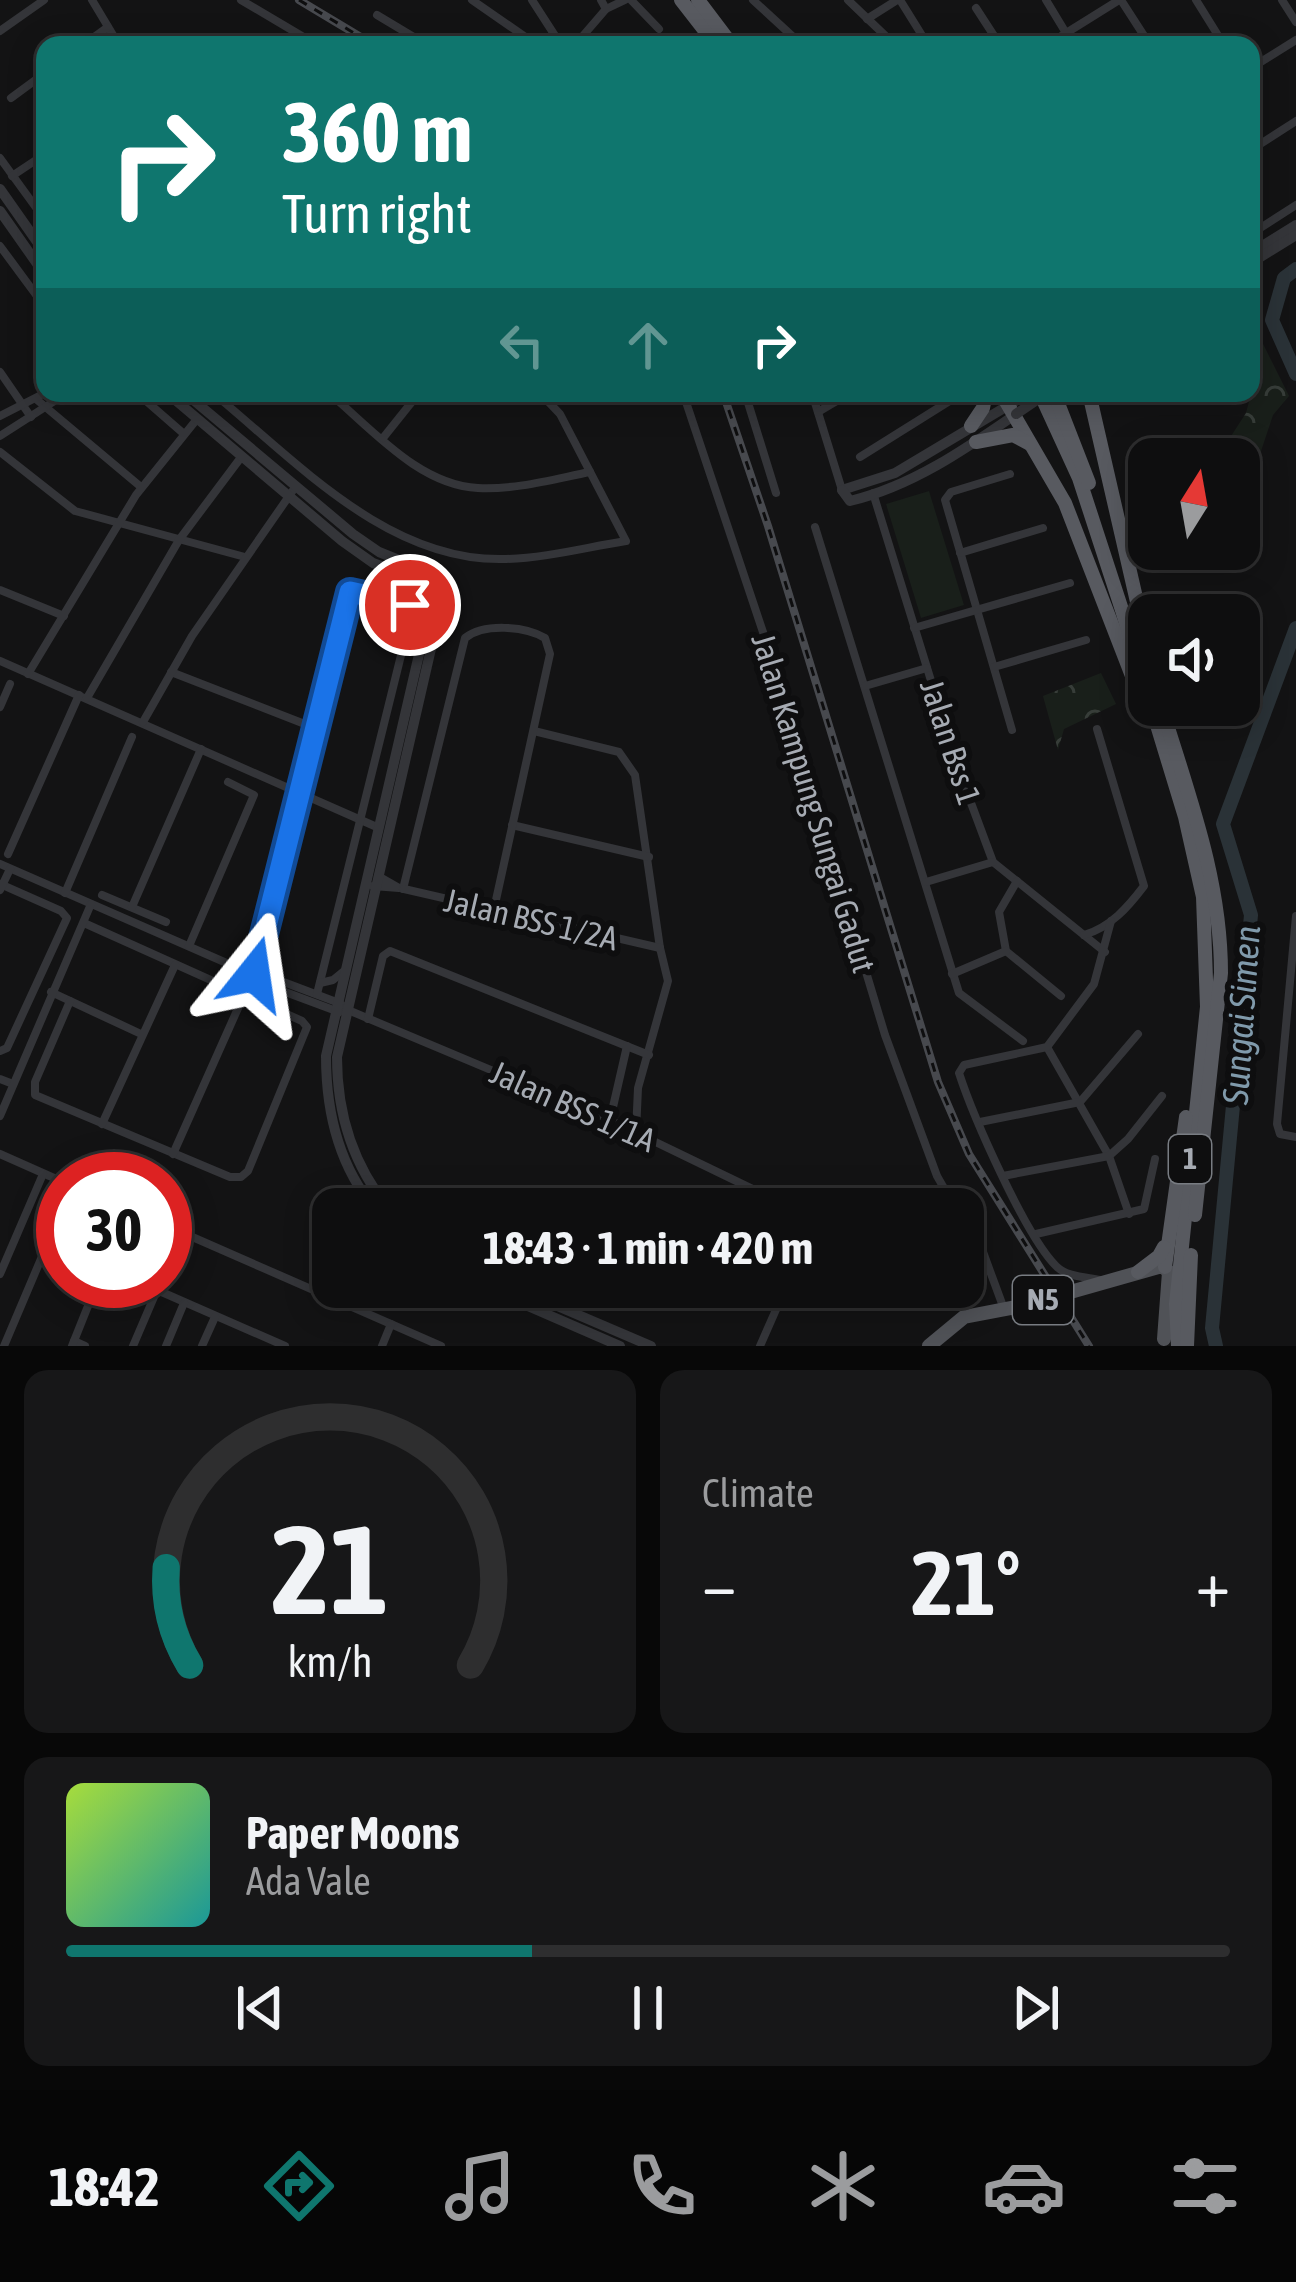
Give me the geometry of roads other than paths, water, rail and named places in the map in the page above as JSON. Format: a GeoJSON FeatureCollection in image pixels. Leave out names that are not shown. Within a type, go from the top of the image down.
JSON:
{"type":"FeatureCollection","features":[{"type":"Feature","properties":{"kind":"highway"},"geometry":{"type":"LineString","coordinates":[[681,0],[709,36]]}},
{"type":"Feature","properties":{"kind":"highway"},"geometry":{"type":"LineString","coordinates":[[698,0],[725,36]]}},
{"type":"Feature","properties":{"kind":"highway"},"geometry":{"type":"LineString","coordinates":[[984,402],[974,434],[1013,434],[1038,452]]}},
{"type":"Feature","properties":{"kind":"highway","name":"1"},"geometry":{"type":"LineString","coordinates":[[1050,402],[1128,640]]}},
{"type":"Feature","properties":{"kind":"highway"},"geometry":{"type":"LineString","coordinates":[[1053,402],[1076,440],[1128,602]]}},
{"type":"Feature","properties":{"kind":"highway"},"geometry":{"type":"LineString","coordinates":[[1089,402],[1136,594]]}},
{"type":"Feature","properties":{"kind":"highway"},"geometry":{"type":"LineString","coordinates":[[1009,404],[1065,503],[1128,659]]}},
{"type":"Feature","properties":{"kind":"highway","name":"1"},"geometry":{"type":"LineString","coordinates":[[1155,726],[1195,858],[1206,927],[1204,1036],[1176,1343]]}},
{"type":"Feature","properties":{"kind":"highway","name":"1"},"geometry":{"type":"LineString","coordinates":[[1168,726],[1203,837],[1218,903],[1221,973],[1192,1244],[1176,1343]]}},
{"type":"Feature","properties":{"kind":"highway"},"geometry":{"type":"LineString","coordinates":[[1165,1267],[1206,979]]}},
{"type":"Feature","properties":{"kind":"highway"},"geometry":{"type":"LineString","coordinates":[[1138,1272],[1159,1256],[1170,1228]]}},
{"type":"Feature","properties":{"kind":"main road"},"geometry":{"type":"LineString","coordinates":[[1165,1267],[1176,1343]]}},
{"type":"Feature","properties":{"kind":"main road","name":"N5"},"geometry":{"type":"LineString","coordinates":[[929,1346],[964,1317],[1165,1267]]}},
{"type":"Feature","properties":{"kind":"main road"},"geometry":{"type":"LineString","coordinates":[[1138,1272],[1158,1287],[1176,1343]]}},
{"type":"Feature","properties":{"kind":"street"},"geometry":{"type":"LineString","coordinates":[[0,31],[44,0]]}},
{"type":"Feature","properties":{"kind":"street"},"geometry":{"type":"LineString","coordinates":[[92,0],[114,36]]}},
{"type":"Feature","properties":{"kind":"street"},"geometry":{"type":"LineString","coordinates":[[241,0],[302,36]]}},
{"type":"Feature","properties":{"kind":"street"},"geometry":{"type":"LineString","coordinates":[[472,0],[523,36]]}},
{"type":"Feature","properties":{"kind":"street"},"geometry":{"type":"LineString","coordinates":[[532,0],[555,36]]}},
{"type":"Feature","properties":{"kind":"street"},"geometry":{"type":"LineString","coordinates":[[581,36],[603,4],[628,0],[659,29]]}},
{"type":"Feature","properties":{"kind":"street"},"geometry":{"type":"LineString","coordinates":[[753,0],[792,36]]}},
{"type":"Feature","properties":{"kind":"street"},"geometry":{"type":"LineString","coordinates":[[848,0],[885,36]]}},
{"type":"Feature","properties":{"kind":"street"},"geometry":{"type":"LineString","coordinates":[[867,19],[898,0],[922,36]]}},
{"type":"Feature","properties":{"kind":"street"},"geometry":{"type":"LineString","coordinates":[[1046,0],[1066,33]]}},
{"type":"Feature","properties":{"kind":"street"},"geometry":{"type":"LineString","coordinates":[[1061,36],[1120,0],[1144,36]]}},
{"type":"Feature","properties":{"kind":"street"},"geometry":{"type":"LineString","coordinates":[[1196,0],[1219,36]]}},
{"type":"Feature","properties":{"kind":"street"},"geometry":{"type":"LineString","coordinates":[[1282,0],[1296,22]]}},
{"type":"Feature","properties":{"kind":"street"},"geometry":{"type":"LineString","coordinates":[[976,8],[994,36]]}},
{"type":"Feature","properties":{"kind":"street"},"geometry":{"type":"LineString","coordinates":[[376,15],[412,36]]}},
{"type":"Feature","properties":{"kind":"street"},"geometry":{"type":"LineString","coordinates":[[95,36],[108,26]]}},
{"type":"Feature","properties":{"kind":"street"},"geometry":{"type":"LineString","coordinates":[[1260,62],[1296,40]]}},
{"type":"Feature","properties":{"kind":"street"},"geometry":{"type":"LineString","coordinates":[[11,98],[36,80]]}},
{"type":"Feature","properties":{"kind":"street"},"geometry":{"type":"LineString","coordinates":[[1260,144],[1296,121]]}},
{"type":"Feature","properties":{"kind":"street"},"geometry":{"type":"LineString","coordinates":[[0,158],[36,208]]}},
{"type":"Feature","properties":{"kind":"street"},"geometry":{"type":"LineString","coordinates":[[12,176],[36,160]]}},
{"type":"Feature","properties":{"kind":"street"},"geometry":{"type":"LineString","coordinates":[[0,189],[36,240]]}},
{"type":"Feature","properties":{"kind":"street"},"geometry":{"type":"LineString","coordinates":[[1260,228],[1296,205]]}},
{"type":"Feature","properties":{"kind":"street"},"geometry":{"type":"LineString","coordinates":[[0,211],[36,262]]}},
{"type":"Feature","properties":{"kind":"street"},"geometry":{"type":"LineString","coordinates":[[1260,252],[1296,225]]}},
{"type":"Feature","properties":{"kind":"street"},"geometry":{"type":"LineString","coordinates":[[1260,254],[1296,235]]}},
{"type":"Feature","properties":{"kind":"street"},"geometry":{"type":"LineString","coordinates":[[0,246],[36,295]]}},
{"type":"Feature","properties":{"kind":"street"},"geometry":{"type":"LineString","coordinates":[[0,268],[11,260]]}},
{"type":"Feature","properties":{"kind":"street"},"geometry":{"type":"LineString","coordinates":[[0,372],[32,417]]}},
{"type":"Feature","properties":{"kind":"street"},"geometry":{"type":"LineString","coordinates":[[0,416],[36,398]]}},
{"type":"Feature","properties":{"kind":"street"},"geometry":{"type":"LineString","coordinates":[[42,402],[45,410],[141,487]]}},
{"type":"Feature","properties":{"kind":"street"},"geometry":{"type":"LineString","coordinates":[[0,436],[55,402]]}},
{"type":"Feature","properties":{"kind":"street"},"geometry":{"type":"LineString","coordinates":[[147,402],[184,434]]}},
{"type":"Feature","properties":{"kind":"street"},"geometry":{"type":"LineString","coordinates":[[178,402],[242,456],[379,552],[436,575],[445,588],[326,1056],[326,1100],[340,1152],[362,1188]]}},
{"type":"Feature","properties":{"kind":"street"},"geometry":{"type":"LineString","coordinates":[[195,402],[373,563],[424,582],[434,594],[341,1009],[337,1099],[351,1148],[376,1188]]}},
{"type":"Feature","properties":{"kind":"street"},"geometry":{"type":"LineString","coordinates":[[224,402],[382,529],[429,548],[510,560],[626,541],[549,402]]}},
{"type":"Feature","properties":{"kind":"street"},"geometry":{"type":"LineString","coordinates":[[340,402],[421,469],[460,486],[513,487],[590,472]]}},
{"type":"Feature","properties":{"kind":"street"},"geometry":{"type":"LineString","coordinates":[[383,438],[412,402]]}},
{"type":"Feature","properties":{"kind":"street","name":"Jalan Kampung Sungai Gadut"},"geometry":{"type":"LineString","coordinates":[[686,402],[769,650],[885,1035],[944,1188]]}},
{"type":"Feature","properties":{"kind":"street"},"geometry":{"type":"LineString","coordinates":[[748,402],[776,493]]}},
{"type":"Feature","properties":{"kind":"street"},"geometry":{"type":"LineString","coordinates":[[815,402],[842,490],[850,501],[913,479],[1009,404]]}},
{"type":"Feature","properties":{"kind":"street"},"geometry":{"type":"LineString","coordinates":[[818,412],[835,402]]}},
{"type":"Feature","properties":{"kind":"street"},"geometry":{"type":"LineString","coordinates":[[860,457],[948,402]]}},
{"type":"Feature","properties":{"kind":"street"},"geometry":{"type":"LineString","coordinates":[[28,674],[141,487],[197,418]]}},
{"type":"Feature","properties":{"kind":"street"},"geometry":{"type":"LineString","coordinates":[[0,452],[67,506],[118,525],[245,557]]}},
{"type":"Feature","properties":{"kind":"street"},"geometry":{"type":"LineString","coordinates":[[8,854],[83,697],[179,540],[242,456]]}},
{"type":"Feature","properties":{"kind":"street"},"geometry":{"type":"LineString","coordinates":[[1010,474],[946,496],[1012,730]]}},
{"type":"Feature","properties":{"kind":"street","name":"Jalan Bss 1"},"geometry":{"type":"LineString","coordinates":[[872,490],[993,862]]}},
{"type":"Feature","properties":{"kind":"street"},"geometry":{"type":"LineString","coordinates":[[143,722],[245,557],[292,491]]}},
{"type":"Feature","properties":{"kind":"street"},"geometry":{"type":"LineString","coordinates":[[815,527],[959,993],[1023,1041]]}},
{"type":"Feature","properties":{"kind":"street"},"geometry":{"type":"LineString","coordinates":[[960,553],[1043,528]]}},
{"type":"Feature","properties":{"kind":"street"},"geometry":{"type":"LineString","coordinates":[[914,628],[1070,583]]}},
{"type":"Feature","properties":{"kind":"street"},"geometry":{"type":"LineString","coordinates":[[0,590],[64,616]]}},
{"type":"Feature","properties":{"kind":"street"},"geometry":{"type":"LineString","coordinates":[[254,974],[350,592],[410,605],[318,989]]}},
{"type":"Feature","properties":{"kind":"street"},"geometry":{"type":"LineString","coordinates":[[401,889],[465,638],[471,632],[523,630],[545,638],[550,655],[494,909]]}},
{"type":"Feature","properties":{"kind":"street"},"geometry":{"type":"LineString","coordinates":[[994,667],[1086,640]]}},
{"type":"Feature","properties":{"kind":"street"},"geometry":{"type":"LineString","coordinates":[[0,661],[380,828]]}},
{"type":"Feature","properties":{"kind":"street"},"geometry":{"type":"LineString","coordinates":[[865,686],[927,668]]}},
{"type":"Feature","properties":{"kind":"street"},"geometry":{"type":"LineString","coordinates":[[171,672],[315,728]]}},
{"type":"Feature","properties":{"kind":"street"},"geometry":{"type":"LineString","coordinates":[[0,707],[10,684]]}},
{"type":"Feature","properties":{"kind":"street"},"geometry":{"type":"LineString","coordinates":[[1084,934],[1111,921],[1144,886],[1096,729]]}},
{"type":"Feature","properties":{"kind":"street"},"geometry":{"type":"LineString","coordinates":[[534,730],[619,752],[635,775],[668,981],[638,1088],[636,1132]]}},
{"type":"Feature","properties":{"kind":"street"},"geometry":{"type":"LineString","coordinates":[[65,893],[133,737]]}},
{"type":"Feature","properties":{"kind":"street"},"geometry":{"type":"LineString","coordinates":[[132,907],[202,749]]}},
{"type":"Feature","properties":{"kind":"street"},"geometry":{"type":"LineString","coordinates":[[189,946],[254,795],[228,782]]}},
{"type":"Feature","properties":{"kind":"street"},"geometry":{"type":"LineString","coordinates":[[512,825],[649,857]]}},
{"type":"Feature","properties":{"kind":"street"},"geometry":{"type":"LineString","coordinates":[[926,882],[993,862],[1105,952]]}},
{"type":"Feature","properties":{"kind":"street"},"geometry":{"type":"LineString","coordinates":[[0,1051],[7,1048],[67,918],[61,911],[1,886],[5,867],[254,974],[318,989],[341,1009]]}},
{"type":"Feature","properties":{"kind":"street","name":"Jalan BSS 1/2A"},"geometry":{"type":"LineString","coordinates":[[373,880],[660,948]]}},
{"type":"Feature","properties":{"kind":"street"},"geometry":{"type":"LineString","coordinates":[[1017,881],[999,912],[1006,951],[1061,996]]}},
{"type":"Feature","properties":{"kind":"street"},"geometry":{"type":"LineString","coordinates":[[102,895],[166,922]]}},
{"type":"Feature","properties":{"kind":"street"},"geometry":{"type":"LineString","coordinates":[[0,1116],[91,904]]}},
{"type":"Feature","properties":{"kind":"street"},"geometry":{"type":"LineString","coordinates":[[1296,916],[1277,1124],[1280,1134],[1296,1137]]}},
{"type":"Feature","properties":{"kind":"street"},"geometry":{"type":"LineString","coordinates":[[1110,1281],[1065,1272],[1049,1257],[1003,1176],[959,1070],[1047,1047],[1094,984],[1111,921]]}},
{"type":"Feature","properties":{"kind":"street"},"geometry":{"type":"LineString","coordinates":[[84,923],[307,1027],[248,1171],[241,1178],[230,1177],[192,1162]]}},
{"type":"Feature","properties":{"kind":"street"},"geometry":{"type":"LineString","coordinates":[[368,1019],[382,956],[390,951],[649,1055]]}},
{"type":"Feature","properties":{"kind":"street"},"geometry":{"type":"LineString","coordinates":[[952,974],[1006,951]]}},
{"type":"Feature","properties":{"kind":"street"},"geometry":{"type":"LineString","coordinates":[[102,1124],[175,964]]}},
{"type":"Feature","properties":{"kind":"street"},"geometry":{"type":"LineString","coordinates":[[318,989],[347,969]]}},
{"type":"Feature","properties":{"kind":"street"},"geometry":{"type":"LineString","coordinates":[[254,974],[261,983],[341,1009]]}},
{"type":"Feature","properties":{"kind":"street"},"geometry":{"type":"LineString","coordinates":[[52,992],[141,1034]]}},
{"type":"Feature","properties":{"kind":"street"},"geometry":{"type":"LineString","coordinates":[[174,1152],[243,997]]}},
{"type":"Feature","properties":{"kind":"street"},"geometry":{"type":"LineString","coordinates":[[70,1001],[34,1093],[168,1152]]}},
{"type":"Feature","properties":{"kind":"street","name":"Jalan BSS 1/1A"},"geometry":{"type":"LineString","coordinates":[[341,1009],[610,1120],[751,1188]]}},
{"type":"Feature","properties":{"kind":"street"},"geometry":{"type":"LineString","coordinates":[[980,1122],[1079,1102],[1138,1034]]}},
{"type":"Feature","properties":{"kind":"street"},"geometry":{"type":"LineString","coordinates":[[610,1120],[627,1046]]}},
{"type":"Feature","properties":{"kind":"street"},"geometry":{"type":"LineString","coordinates":[[1047,1047],[1109,1156],[1129,1214]]}},
{"type":"Feature","properties":{"kind":"street"},"geometry":{"type":"LineString","coordinates":[[0,1079],[13,1084]]}},
{"type":"Feature","properties":{"kind":"street"},"geometry":{"type":"LineString","coordinates":[[1003,1176],[1109,1156],[1162,1096]]}},
{"type":"Feature","properties":{"kind":"street"},"geometry":{"type":"LineString","coordinates":[[0,1154],[36,1171]]}},
{"type":"Feature","properties":{"kind":"street"},"geometry":{"type":"LineString","coordinates":[[1036,1234],[1146,1208],[1155,1159]]}},
{"type":"Feature","properties":{"kind":"street"},"geometry":{"type":"LineString","coordinates":[[0,1274],[36,1190]]}},
{"type":"Feature","properties":{"kind":"street"},"geometry":{"type":"LineString","coordinates":[[192,1236],[391,1324],[417,1342],[441,1346]]}},
{"type":"Feature","properties":{"kind":"street"},"geometry":{"type":"LineString","coordinates":[[984,1255],[1004,1309]]}},
{"type":"Feature","properties":{"kind":"street"},"geometry":{"type":"LineString","coordinates":[[4,1346],[36,1269]]}},
{"type":"Feature","properties":{"kind":"street"},"geometry":{"type":"LineString","coordinates":[[192,1307],[285,1346]]}},
{"type":"Feature","properties":{"kind":"street"},"geometry":{"type":"LineString","coordinates":[[85,1346],[72,1343],[87,1308]]}},
{"type":"Feature","properties":{"kind":"street"},"geometry":{"type":"LineString","coordinates":[[133,1346],[149,1308]]}},
{"type":"Feature","properties":{"kind":"street"},"geometry":{"type":"LineString","coordinates":[[166,1346],[182,1308]]}},
{"type":"Feature","properties":{"kind":"street"},"geometry":{"type":"LineString","coordinates":[[532,1308],[620,1346]]}},
{"type":"Feature","properties":{"kind":"street"},"geometry":{"type":"LineString","coordinates":[[561,1308],[651,1346]]}},
{"type":"Feature","properties":{"kind":"street"},"geometry":{"type":"LineString","coordinates":[[760,1346],[777,1308]]}},
{"type":"Feature","properties":{"kind":"street"},"geometry":{"type":"LineString","coordinates":[[202,1346],[214,1317]]}},
{"type":"Feature","properties":{"kind":"street"},"geometry":{"type":"LineString","coordinates":[[382,1346],[391,1324]]}},
{"type":"Feature","properties":{"kind":"waterway","name":"Sungai Simen"},"geometry":{"type":"LineString","coordinates":[[1296,269],[1284,278],[1272,320],[1296,374]]}},
{"type":"Feature","properties":{"kind":"waterway","name":"Sungai Simen"},"geometry":{"type":"LineString","coordinates":[[1216,1346],[1212,1328],[1251,915],[1223,824],[1296,628]]}},
{"type":"Feature","properties":{"kind":"railway"},"geometry":{"type":"LineString","coordinates":[[299,0],[359,36]]}},
{"type":"Feature","properties":{"kind":"railway"},"geometry":{"type":"LineString","coordinates":[[726,402],[938,1082],[969,1154],[1089,1346]]}}]}
